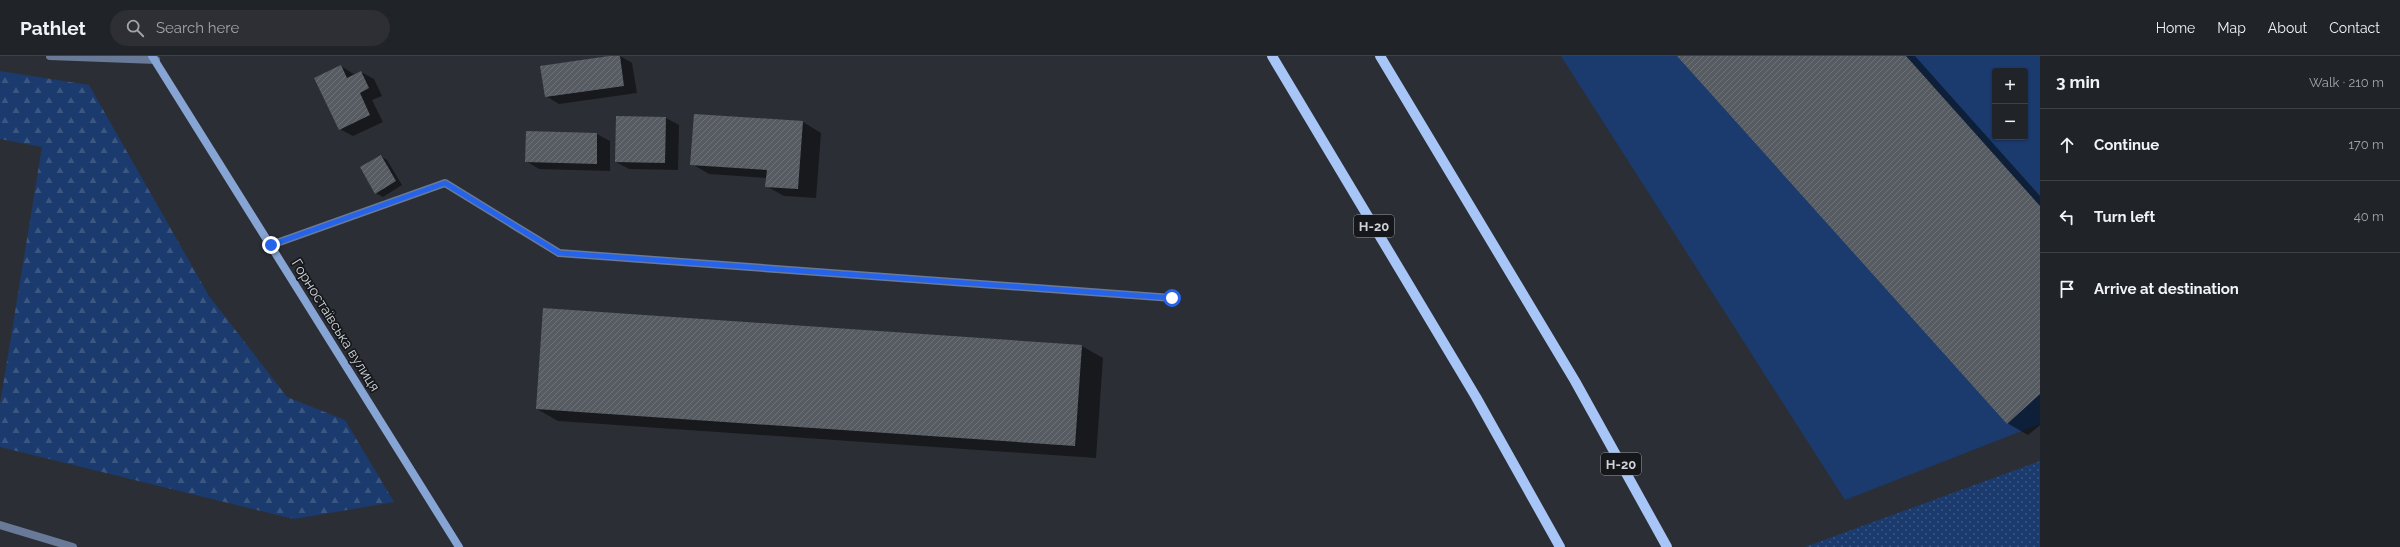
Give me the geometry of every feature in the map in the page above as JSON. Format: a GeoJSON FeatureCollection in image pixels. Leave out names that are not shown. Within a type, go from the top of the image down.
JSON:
{"type":"FeatureCollection","features":[{"type":"Feature","properties":{"kind":"main road","name":"Н-20"},"geometry":{"type":"LineString","coordinates":[[1272,56],[1476,397],[1560,547]]}},
{"type":"Feature","properties":{"kind":"main road","name":"Н-20"},"geometry":{"type":"LineString","coordinates":[[1380,56],[1575,381],[1667,547]]}},
{"type":"Feature","properties":{"kind":"main road","name":"Горностаївська вулиця"},"geometry":{"type":"LineString","coordinates":[[154,58],[459,547]]}},
{"type":"Feature","properties":{"kind":"street"},"geometry":{"type":"LineString","coordinates":[[50,56],[154,58]]}},
{"type":"Feature","properties":{"kind":"street"},"geometry":{"type":"LineString","coordinates":[[271,245],[445,183],[559,253],[1172,298]]}},
{"type":"Feature","properties":{"kind":"street"},"geometry":{"type":"LineString","coordinates":[[0,525],[74,547]]}},
{"type":"Feature","properties":{"kind":"green space"},"geometry":{"type":"Polygon","coordinates":[[[1561,56],[2040,56],[2040,424],[1845,500],[1561,56]]]}},
{"type":"Feature","properties":{"kind":"green space"},"geometry":{"type":"Polygon","coordinates":[[[0,71],[89,85],[209,296],[287,397],[345,420],[394,502],[294,519],[0,447],[0,404],[42,147],[0,139],[0,71]]]}},
{"type":"Feature","properties":{"kind":"green space"},"geometry":{"type":"Polygon","coordinates":[[[2040,461],[2040,547],[1805,547],[2040,461]]]}},
{"type":"Feature","properties":{"kind":"building"},"geometry":{"type":"Polygon","coordinates":[[[609,56],[620,56],[624,86],[545,97],[540,66],[609,56]]]}},
{"type":"Feature","properties":{"kind":"building"},"geometry":{"type":"Polygon","coordinates":[[[1677,56],[1906,56],[2040,206],[2040,394],[2007,424],[1677,56]]]}},
{"type":"Feature","properties":{"kind":"building"},"geometry":{"type":"Polygon","coordinates":[[[341,65],[347,78],[361,71],[369,88],[360,93],[370,115],[339,130],[314,78],[341,65]]]}},
{"type":"Feature","properties":{"kind":"building"},"geometry":{"type":"Polygon","coordinates":[[[694,114],[803,121],[798,189],[765,187],[767,170],[690,165],[694,114]]]}},
{"type":"Feature","properties":{"kind":"building"},"geometry":{"type":"Polygon","coordinates":[[[616,116],[666,117],[665,163],[615,162],[616,116]]]}},
{"type":"Feature","properties":{"kind":"building"},"geometry":{"type":"Polygon","coordinates":[[[526,131],[597,133],[597,164],[525,162],[526,131]]]}},
{"type":"Feature","properties":{"kind":"building"},"geometry":{"type":"Polygon","coordinates":[[[381,155],[396,181],[375,194],[360,167],[381,155]]]}},
{"type":"Feature","properties":{"kind":"building"},"geometry":{"type":"Polygon","coordinates":[[[543,308],[1082,345],[1075,446],[536,409],[543,308]]]}},
{"type":"Feature","properties":{"kind":"route"},"geometry":{"type":"LineString","coordinates":[[271,245],[445,183],[559,253],[1172,298]]}}]}
